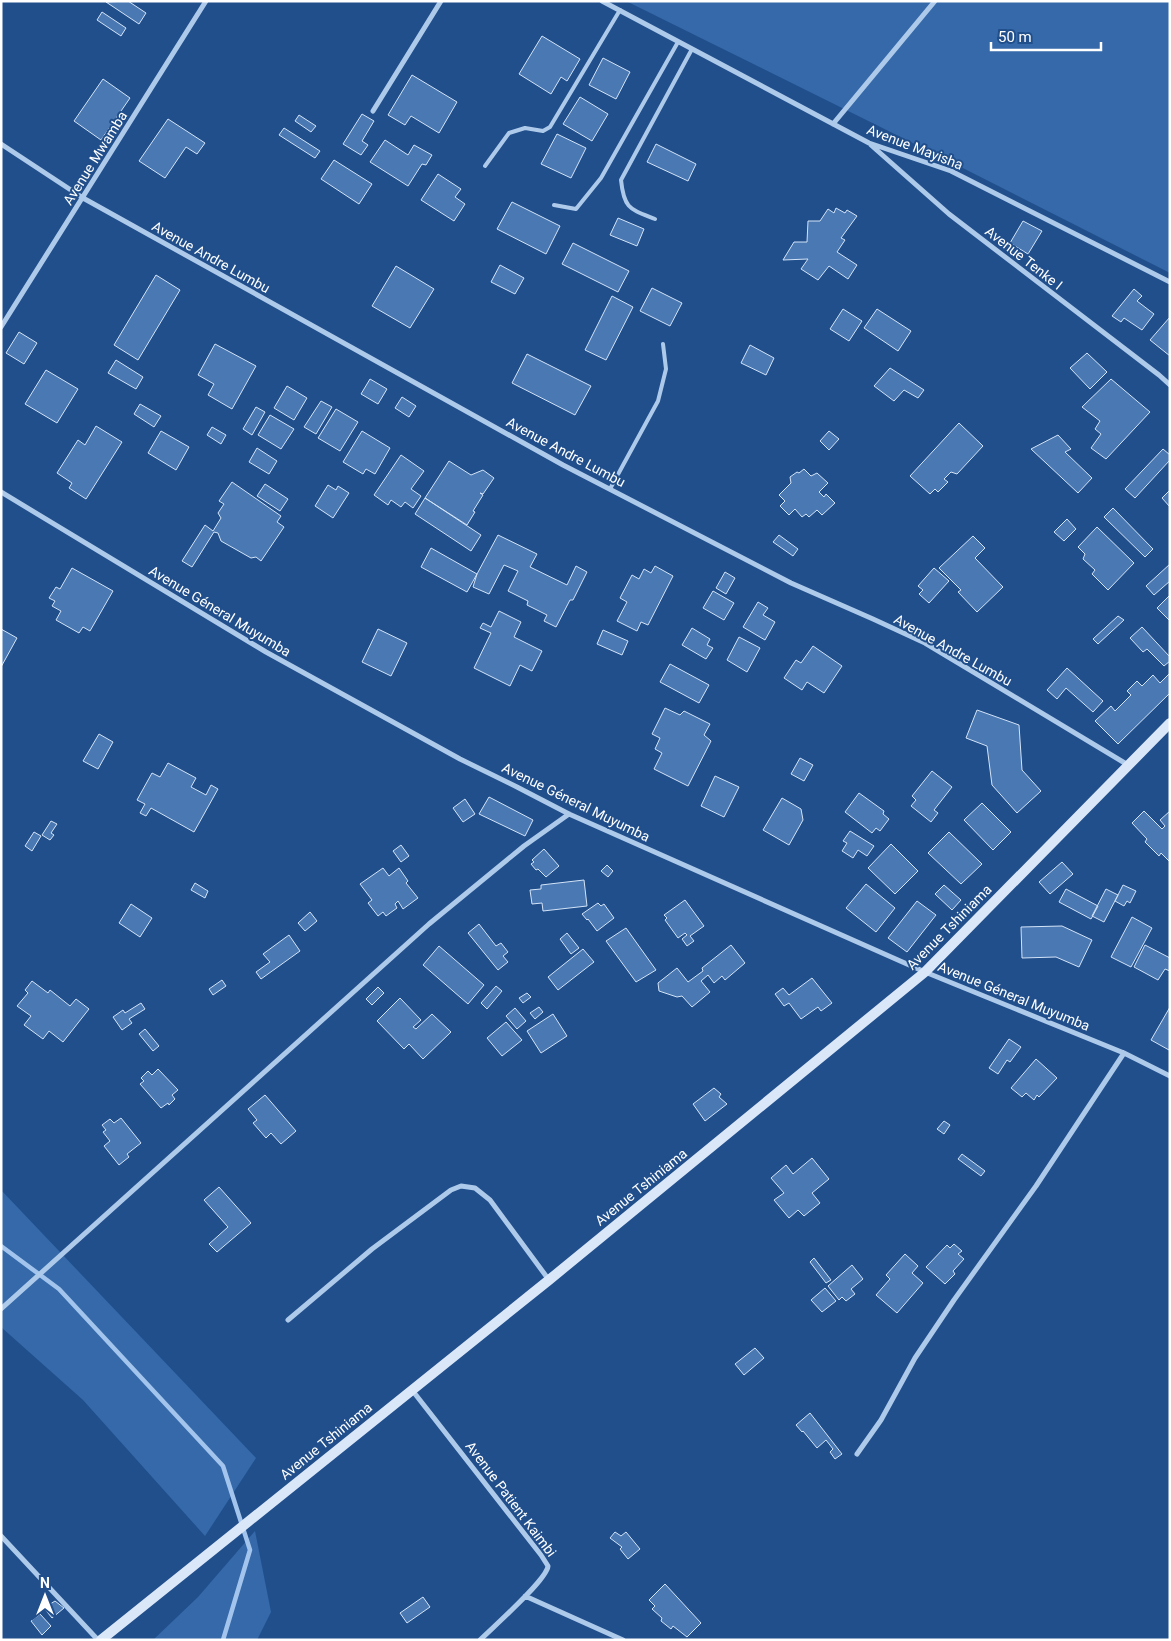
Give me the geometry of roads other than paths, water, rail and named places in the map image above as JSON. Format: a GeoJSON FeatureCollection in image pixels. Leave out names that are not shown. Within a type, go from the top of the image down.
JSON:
{"type":"FeatureCollection","features":[{"type":"Feature","properties":{"kind":"street","name":"Avenue Mwamba"},"geometry":{"type":"LineString","coordinates":[[1,327],[206,1]]}},
{"type":"Feature","properties":{"kind":"street"},"geometry":{"type":"LineString","coordinates":[[373,111],[441,1]]}},
{"type":"Feature","properties":{"kind":"street","name":"Avenue Mayisha"},"geometry":{"type":"LineString","coordinates":[[602,1],[869,143],[951,171],[1170,282]]}},
{"type":"Feature","properties":{"kind":"street"},"geometry":{"type":"LineString","coordinates":[[833,124],[935,1]]}},
{"type":"Feature","properties":{"kind":"street","name":"Avenue Tenke I"},"geometry":{"type":"LineString","coordinates":[[869,143],[948,214],[1170,385]]}},
{"type":"Feature","properties":{"kind":"street","name":"Avenue Andre Lumbu"},"geometry":{"type":"LineString","coordinates":[[1,144],[83,198],[563,465],[791,584],[873,619],[924,644],[1128,765]]}},
{"type":"Feature","properties":{"kind":"street","name":"Avenue Géneral Muyumba"},"geometry":{"type":"LineString","coordinates":[[1,492],[266,652],[460,759],[517,786],[568,814],[925,972],[1124,1054],[1170,1076]]}},
{"type":"Feature","properties":{"kind":"street","name":"Avenue Tshiniama"},"geometry":{"type":"LineString","coordinates":[[99,1640],[549,1280],[925,972],[1128,765],[1168,727]]}},
{"type":"Feature","properties":{"kind":"street"},"geometry":{"type":"LineString","coordinates":[[1,1309],[429,924],[524,846],[568,814]]}},
{"type":"Feature","properties":{"kind":"street"},"geometry":{"type":"LineString","coordinates":[[857,1454],[881,1420],[915,1358],[1036,1186],[1124,1054]]}},
{"type":"Feature","properties":{"kind":"street"},"geometry":{"type":"LineString","coordinates":[[288,1320],[372,1249],[451,1190],[461,1186],[475,1188],[490,1200],[549,1280]]}},
{"type":"Feature","properties":{"kind":"street","name":"Avenue Patient Kaimbi"},"geometry":{"type":"LineString","coordinates":[[412,1389],[547,1563],[548,1570],[546,1574],[480,1640]]}},
{"type":"Feature","properties":{"kind":"street"},"geometry":{"type":"LineString","coordinates":[[1,1536],[99,1640]]}},
{"type":"Feature","properties":{"kind":"street"},"geometry":{"type":"LineString","coordinates":[[525,1596],[623,1640]]}},
{"type":"Feature","properties":{"kind":"lane"},"geometry":{"type":"LineString","coordinates":[[485,166],[509,133],[525,128],[543,132],[550,127],[620,10]]}},
{"type":"Feature","properties":{"kind":"lane"},"geometry":{"type":"LineString","coordinates":[[554,205],[576,209],[601,178],[678,42]]}},
{"type":"Feature","properties":{"kind":"lane"},"geometry":{"type":"LineString","coordinates":[[654,219],[631,209],[623,197],[621,180],[692,49]]}},
{"type":"Feature","properties":{"kind":"lane"},"geometry":{"type":"LineString","coordinates":[[610,489],[658,401],[666,368],[663,344]]}},
{"type":"Feature","properties":{"kind":"waterway"},"geometry":{"type":"LineString","coordinates":[[1,1246],[59,1289],[223,1466],[250,1550],[223,1640]]}}]}
